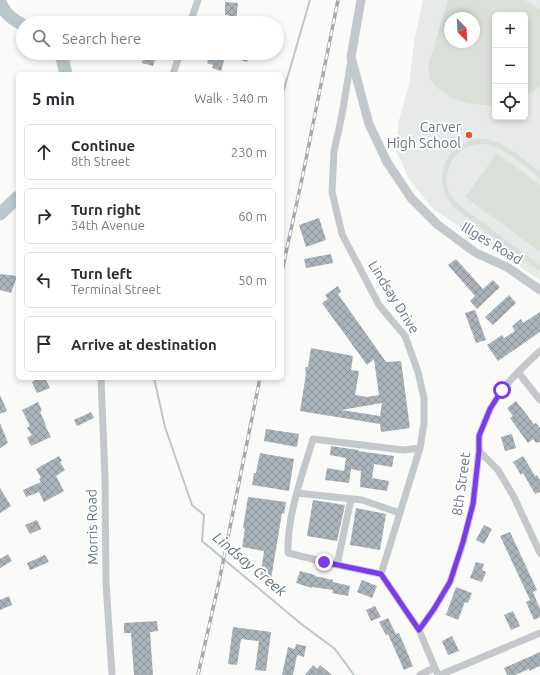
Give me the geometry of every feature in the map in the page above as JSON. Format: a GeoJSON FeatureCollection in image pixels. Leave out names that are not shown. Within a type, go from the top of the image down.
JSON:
{"type":"FeatureCollection","features":[{"type":"Feature","properties":{"kind":"street"},"geometry":{"type":"LineString","coordinates":[[192,16],[198,0]]}},
{"type":"Feature","properties":{"kind":"street","name":"Illges Road"},"geometry":{"type":"LineString","coordinates":[[361,0],[351,57],[369,124],[387,162],[411,198],[438,225],[476,253],[507,267],[540,290]]}},
{"type":"Feature","properties":{"kind":"street","name":"Lindsay Drive"},"geometry":{"type":"LineString","coordinates":[[351,57],[342,115],[334,151],[332,192],[342,234],[379,305],[405,336],[418,372],[424,398],[424,423],[420,448],[381,574]]}},
{"type":"Feature","properties":{"kind":"street"},"geometry":{"type":"LineString","coordinates":[[174,72],[178,60]]}},
{"type":"Feature","properties":{"kind":"street","name":"8th Street"},"geometry":{"type":"LineString","coordinates":[[419,630],[434,609],[450,582],[463,542],[473,504],[479,451],[479,436],[490,409],[502,390],[540,351]]}},
{"type":"Feature","properties":{"kind":"street"},"geometry":{"type":"LineString","coordinates":[[518,372],[540,400]]}},
{"type":"Feature","properties":{"kind":"street","name":"Morris Road"},"geometry":{"type":"LineString","coordinates":[[101,380],[105,478],[106,583],[112,675]]}},
{"type":"Feature","properties":{"kind":"street"},"geometry":{"type":"LineString","coordinates":[[420,448],[402,450],[313,439],[297,493],[288,538],[288,553],[381,574],[419,630],[437,673]]}},
{"type":"Feature","properties":{"kind":"street"},"geometry":{"type":"LineString","coordinates":[[479,451],[498,470],[514,497],[540,553]]}},
{"type":"Feature","properties":{"kind":"street"},"geometry":{"type":"LineString","coordinates":[[297,493],[362,500],[400,513]]}},
{"type":"Feature","properties":{"kind":"street"},"geometry":{"type":"LineString","coordinates":[[337,565],[350,499]]}},
{"type":"Feature","properties":{"kind":"street"},"geometry":{"type":"LineString","coordinates":[[420,675],[437,673],[540,633]]}},
{"type":"Feature","properties":{"kind":"shaded area","name":"Carver High School"},"geometry":{"type":"Polygon","coordinates":[[[423,0],[540,0],[540,280],[433,209],[409,179],[396,151],[399,120],[409,85],[414,42],[423,0]]]}},
{"type":"Feature","properties":{"kind":"shaded area"},"geometry":{"type":"Polygon","coordinates":[[[448,0],[525,0],[540,10],[540,85],[534,91],[528,94],[528,12],[492,12],[492,105],[467,103],[454,99],[436,87],[430,79],[428,67],[444,13],[444,48],[480,48],[480,12],[444,12],[448,0]]]}},
{"type":"Feature","properties":{"kind":"shaded area"},"geometry":{"type":"Polygon","coordinates":[[[476,139],[494,141],[502,145],[540,172],[540,178],[505,152],[485,144],[476,144],[462,150],[452,160],[447,176],[449,192],[452,197],[465,209],[540,265],[540,271],[454,208],[447,198],[443,187],[442,177],[448,158],[464,143],[476,139]]]}},
{"type":"Feature","properties":{"kind":"shaded area"},"geometry":{"type":"Polygon","coordinates":[[[497,153],[540,185],[540,252],[465,197],[497,153]]]}},
{"type":"Feature","properties":{"kind":"building"},"geometry":{"type":"Polygon","coordinates":[[[225,2],[238,3],[237,16],[225,15],[225,2]]]}},
{"type":"Feature","properties":{"kind":"building"},"geometry":{"type":"Polygon","coordinates":[[[143,60],[155,60],[153,66],[142,63],[143,60]]]}},
{"type":"Feature","properties":{"kind":"building"},"geometry":{"type":"Polygon","coordinates":[[[208,60],[224,60],[221,71],[212,68],[213,65],[207,63],[208,60]]]}},
{"type":"Feature","properties":{"kind":"building"},"geometry":{"type":"Polygon","coordinates":[[[319,218],[326,240],[306,247],[299,225],[319,218]]]}},
{"type":"Feature","properties":{"kind":"building"},"geometry":{"type":"Polygon","coordinates":[[[331,254],[333,263],[306,268],[304,259],[331,254]]]}},
{"type":"Feature","properties":{"kind":"building"},"geometry":{"type":"Polygon","coordinates":[[[456,259],[483,289],[493,280],[500,287],[477,309],[470,301],[475,296],[448,265],[456,259]]]}},
{"type":"Feature","properties":{"kind":"building"},"geometry":{"type":"Polygon","coordinates":[[[0,274],[16,276],[11,293],[0,290],[0,274]]]}},
{"type":"Feature","properties":{"kind":"building"},"geometry":{"type":"Polygon","coordinates":[[[338,286],[341,291],[338,294],[386,362],[401,361],[410,428],[381,432],[380,424],[300,411],[306,374],[305,367],[308,367],[311,348],[353,356],[351,370],[359,371],[355,395],[367,397],[379,395],[374,359],[367,365],[322,303],[328,299],[325,295],[338,286]],[[382,403],[341,410],[380,416],[382,403]]]}},
{"type":"Feature","properties":{"kind":"building"},"geometry":{"type":"Polygon","coordinates":[[[509,295],[516,303],[493,325],[485,317],[509,295]]]}},
{"type":"Feature","properties":{"kind":"building"},"geometry":{"type":"Polygon","coordinates":[[[475,310],[486,340],[476,343],[465,313],[475,310]]]}},
{"type":"Feature","properties":{"kind":"building"},"geometry":{"type":"Polygon","coordinates":[[[540,312],[540,332],[498,361],[487,345],[502,335],[504,338],[515,331],[512,326],[521,319],[523,323],[540,312]]]}},
{"type":"Feature","properties":{"kind":"building"},"geometry":{"type":"Polygon","coordinates":[[[36,380],[46,380],[50,388],[37,393],[32,382],[36,380]]]}},
{"type":"Feature","properties":{"kind":"building"},"geometry":{"type":"Polygon","coordinates":[[[0,395],[7,411],[0,414],[0,395]]]}},
{"type":"Feature","properties":{"kind":"building"},"geometry":{"type":"Polygon","coordinates":[[[516,401],[534,424],[536,423],[540,428],[540,442],[536,443],[533,439],[528,443],[510,418],[513,416],[507,408],[516,401]]]}},
{"type":"Feature","properties":{"kind":"building"},"geometry":{"type":"Polygon","coordinates":[[[38,402],[42,411],[40,412],[51,437],[31,446],[27,438],[32,435],[27,428],[30,426],[22,410],[38,402]]]}},
{"type":"Feature","properties":{"kind":"building"},"geometry":{"type":"Polygon","coordinates":[[[91,412],[94,418],[77,426],[74,420],[91,412]]]}},
{"type":"Feature","properties":{"kind":"building"},"geometry":{"type":"Polygon","coordinates":[[[0,423],[8,443],[0,448],[0,423]]]}},
{"type":"Feature","properties":{"kind":"building"},"geometry":{"type":"Polygon","coordinates":[[[266,429],[299,434],[297,447],[264,441],[266,429]]]}},
{"type":"Feature","properties":{"kind":"building"},"geometry":{"type":"Polygon","coordinates":[[[512,434],[516,448],[505,451],[501,437],[512,434]]]}},
{"type":"Feature","properties":{"kind":"building"},"geometry":{"type":"Polygon","coordinates":[[[331,446],[394,456],[392,467],[374,464],[372,478],[389,481],[387,491],[360,487],[361,471],[351,469],[349,483],[325,480],[327,468],[344,471],[346,458],[330,455],[331,446]]]}},
{"type":"Feature","properties":{"kind":"building"},"geometry":{"type":"Polygon","coordinates":[[[260,453],[294,459],[289,491],[252,485],[260,453]]]}},
{"type":"Feature","properties":{"kind":"building"},"geometry":{"type":"Polygon","coordinates":[[[59,456],[62,461],[60,462],[65,470],[56,476],[64,491],[44,502],[39,492],[26,497],[23,490],[41,482],[39,479],[41,478],[36,469],[59,456]]]}},
{"type":"Feature","properties":{"kind":"building"},"geometry":{"type":"Polygon","coordinates":[[[523,456],[535,476],[537,475],[540,480],[540,492],[535,494],[523,473],[521,475],[513,462],[523,456]]]}},
{"type":"Feature","properties":{"kind":"building"},"geometry":{"type":"Polygon","coordinates":[[[0,488],[11,506],[0,513],[0,488]]]}},
{"type":"Feature","properties":{"kind":"building"},"geometry":{"type":"Polygon","coordinates":[[[248,497],[286,502],[284,514],[282,513],[271,579],[260,578],[264,551],[242,547],[245,529],[243,528],[248,497]]]}},
{"type":"Feature","properties":{"kind":"building"},"geometry":{"type":"Polygon","coordinates":[[[313,500],[345,505],[337,541],[307,536],[313,500]]]}},
{"type":"Feature","properties":{"kind":"building"},"geometry":{"type":"Polygon","coordinates":[[[356,508],[386,514],[380,550],[350,545],[356,508]]]}},
{"type":"Feature","properties":{"kind":"building"},"geometry":{"type":"Polygon","coordinates":[[[37,520],[41,529],[30,534],[25,525],[37,520]]]}},
{"type":"Feature","properties":{"kind":"building"},"geometry":{"type":"Polygon","coordinates":[[[484,525],[492,529],[484,544],[476,540],[484,525]]]}},
{"type":"Feature","properties":{"kind":"building"},"geometry":{"type":"Polygon","coordinates":[[[510,532],[537,590],[533,592],[540,609],[540,617],[534,620],[526,602],[530,600],[500,536],[510,532]]]}},
{"type":"Feature","properties":{"kind":"building"},"geometry":{"type":"Polygon","coordinates":[[[8,554],[12,561],[0,568],[0,559],[8,554]]]}},
{"type":"Feature","properties":{"kind":"building"},"geometry":{"type":"Polygon","coordinates":[[[45,555],[49,562],[30,570],[27,563],[45,555]]]}},
{"type":"Feature","properties":{"kind":"building"},"geometry":{"type":"Polygon","coordinates":[[[476,562],[484,564],[482,570],[486,572],[482,582],[470,578],[476,562]]]}},
{"type":"Feature","properties":{"kind":"building"},"geometry":{"type":"Polygon","coordinates":[[[300,571],[350,586],[348,596],[332,593],[333,590],[312,588],[296,583],[300,571]]]}},
{"type":"Feature","properties":{"kind":"building"},"geometry":{"type":"Polygon","coordinates":[[[362,580],[377,586],[372,598],[357,592],[362,580]]]}},
{"type":"Feature","properties":{"kind":"building"},"geometry":{"type":"Polygon","coordinates":[[[456,587],[472,593],[468,603],[465,602],[458,620],[446,615],[456,587]]]}},
{"type":"Feature","properties":{"kind":"building"},"geometry":{"type":"Polygon","coordinates":[[[9,596],[12,605],[0,610],[0,600],[9,596]]]}},
{"type":"Feature","properties":{"kind":"building"},"geometry":{"type":"Polygon","coordinates":[[[375,606],[381,617],[371,621],[366,610],[375,606]]]}},
{"type":"Feature","properties":{"kind":"building"},"geometry":{"type":"Polygon","coordinates":[[[513,611],[520,626],[511,630],[504,615],[513,611]]]}},
{"type":"Feature","properties":{"kind":"building"},"geometry":{"type":"Polygon","coordinates":[[[388,618],[396,634],[399,633],[413,666],[404,670],[388,634],[386,635],[379,622],[388,618]]]}},
{"type":"Feature","properties":{"kind":"building"},"geometry":{"type":"Polygon","coordinates":[[[157,621],[158,631],[150,632],[153,675],[134,675],[131,633],[124,633],[124,623],[157,621]]]}},
{"type":"Feature","properties":{"kind":"building"},"geometry":{"type":"Polygon","coordinates":[[[233,627],[271,632],[266,671],[255,670],[259,641],[241,639],[237,665],[228,664],[233,627]]]}},
{"type":"Feature","properties":{"kind":"building"},"geometry":{"type":"Polygon","coordinates":[[[452,636],[459,651],[448,655],[442,641],[452,636]]]}},
{"type":"Feature","properties":{"kind":"building"},"geometry":{"type":"Polygon","coordinates":[[[296,644],[306,646],[304,657],[297,655],[293,675],[282,675],[288,647],[295,649],[296,644]]]}},
{"type":"Feature","properties":{"kind":"building"},"geometry":{"type":"Polygon","coordinates":[[[540,652],[540,666],[515,675],[507,675],[504,668],[540,652]]]}},
{"type":"Feature","properties":{"kind":"building"},"geometry":{"type":"Polygon","coordinates":[[[313,665],[317,669],[320,665],[332,675],[305,675],[313,665]]]}},
{"type":"Feature","properties":{"kind":"waterway","name":"Lindsay Creek"},"geometry":{"type":"LineString","coordinates":[[284,89],[310,0]]}},
{"type":"Feature","properties":{"kind":"waterway"},"geometry":{"type":"LineString","coordinates":[[0,2],[9,15],[16,21]]}},
{"type":"Feature","properties":{"kind":"waterway"},"geometry":{"type":"LineString","coordinates":[[62,60],[66,72]]}},
{"type":"Feature","properties":{"kind":"waterway"},"geometry":{"type":"LineString","coordinates":[[0,214],[16,199]]}},
{"type":"Feature","properties":{"kind":"waterway","name":"Lindsay Creek"},"geometry":{"type":"LineString","coordinates":[[154,380],[165,427],[192,505],[204,515],[202,541],[300,623],[335,649],[354,675]]}},
{"type":"Feature","properties":{"kind":"railway"},"geometry":{"type":"LineString","coordinates":[[284,262],[338,0]]}},
{"type":"Feature","properties":{"kind":"railway"},"geometry":{"type":"LineString","coordinates":[[198,675],[219,582],[260,380]]}},
{"type":"Feature","properties":{"kind":"place","name":"Carver High School"},"geometry":{"type":"Point","coordinates":[469,135]}},
{"type":"Feature","properties":{"kind":"route"},"geometry":{"type":"LineString","coordinates":[[324,562],[381,574],[419,630],[434,609],[450,582],[473,504],[479,451],[479,436],[490,409],[502,390]]}}]}
